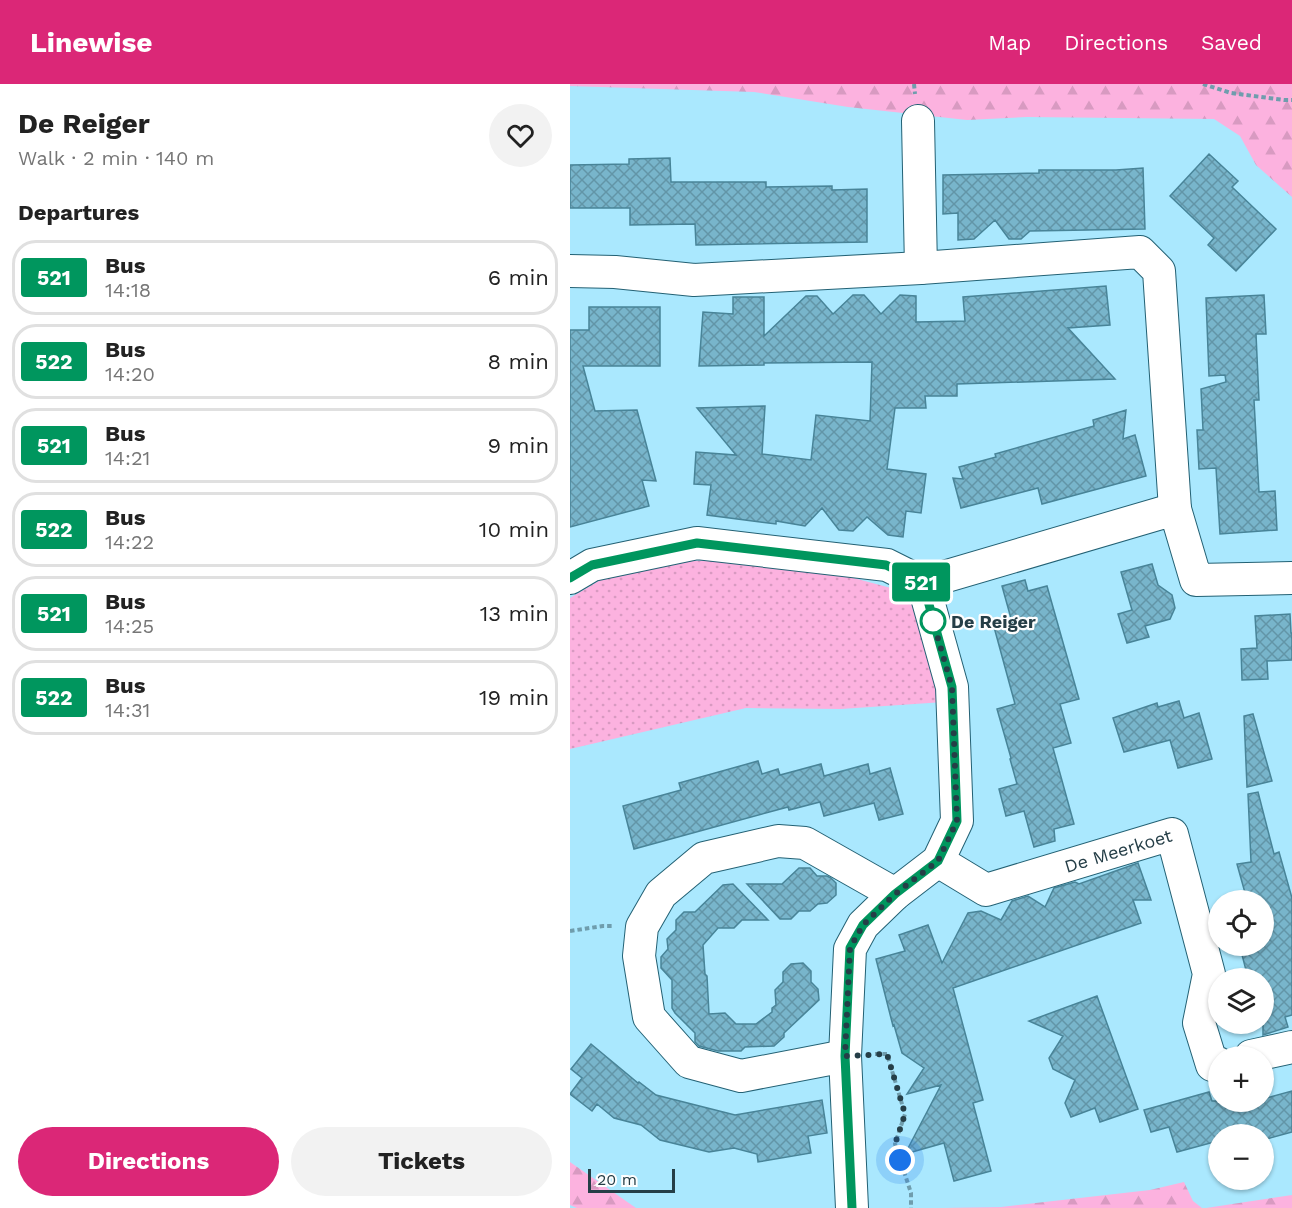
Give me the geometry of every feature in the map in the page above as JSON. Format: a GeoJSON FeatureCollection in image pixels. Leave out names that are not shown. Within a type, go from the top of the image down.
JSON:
{"type":"FeatureCollection","features":[{"type":"Feature","properties":{"kind":"street"},"geometry":{"type":"LineString","coordinates":[[918,121],[921,268]]}},
{"type":"Feature","properties":{"kind":"street"},"geometry":{"type":"LineString","coordinates":[[570,271],[615,272],[694,280],[921,268],[1140,252],[1159,271],[1175,509],[1196,580],[1292,578]]}},
{"type":"Feature","properties":{"kind":"street"},"geometry":{"type":"LineString","coordinates":[[570,578],[592,565],[697,543],[886,565],[923,583],[1175,509]]}},
{"type":"Feature","properties":{"kind":"street"},"geometry":{"type":"LineString","coordinates":[[852,1208],[845,1056],[850,948],[863,925],[895,894],[938,861],[957,821],[952,687],[923,583]]}},
{"type":"Feature","properties":{"kind":"street","name":"De Meerkoet"},"geometry":{"type":"LineString","coordinates":[[938,861],[986,890],[1172,834],[1209,974],[1199,1023],[1208,1052]]}},
{"type":"Feature","properties":{"kind":"street"},"geometry":{"type":"LineString","coordinates":[[845,1056],[741,1076],[688,1062],[649,1017],[639,956],[642,927],[661,894],[704,858],[778,841],[805,843],[895,894]]}},
{"type":"Feature","properties":{"kind":"street"},"geometry":{"type":"LineString","coordinates":[[1274,1051],[1292,1047]]}},
{"type":"Feature","properties":{"kind":"path"},"geometry":{"type":"LineString","coordinates":[[1203,84],[1231,93],[1292,100]]}},
{"type":"Feature","properties":{"kind":"path"},"geometry":{"type":"LineString","coordinates":[[570,932],[603,926],[642,927]]}},
{"type":"Feature","properties":{"kind":"path"},"geometry":{"type":"LineString","coordinates":[[845,1056],[887,1054],[905,1114],[895,1144],[911,1193],[911,1208]]}},
{"type":"Feature","properties":{"kind":"green space"},"geometry":{"type":"Polygon","coordinates":[[[570,84],[1292,84],[1292,197],[1256,165],[1240,136],[1214,119],[1027,117],[967,120],[848,107],[754,92],[570,86],[570,84]]]}},
{"type":"Feature","properties":{"kind":"green space"},"geometry":{"type":"Polygon","coordinates":[[[745,560],[835,573],[912,596],[944,702],[841,709],[746,708],[570,749],[570,598],[607,576],[666,561],[745,560]]]}},
{"type":"Feature","properties":{"kind":"green space"},"geometry":{"type":"Polygon","coordinates":[[[570,1162],[636,1208],[577,1208],[570,1205],[570,1162]]]}},
{"type":"Feature","properties":{"kind":"green space"},"geometry":{"type":"Polygon","coordinates":[[[1184,1182],[1193,1201],[1202,1208],[943,1208],[1001,1207],[1150,1190],[1184,1182]]]}},
{"type":"Feature","properties":{"kind":"green space"},"geometry":{"type":"Polygon","coordinates":[[[1292,1195],[1292,1208],[1206,1208],[1292,1195]]]}},
{"type":"Feature","properties":{"kind":"building"},"geometry":{"type":"Polygon","coordinates":[[[1209,154],[1238,181],[1232,187],[1276,229],[1236,271],[1208,245],[1214,238],[1170,196],[1209,154]]]}},
{"type":"Feature","properties":{"kind":"building"},"geometry":{"type":"Polygon","coordinates":[[[670,158],[671,182],[766,182],[766,187],[832,186],[832,190],[867,189],[867,242],[696,245],[695,224],[630,225],[630,208],[570,208],[570,165],[629,164],[629,159],[670,158]]]}},
{"type":"Feature","properties":{"kind":"building"},"geometry":{"type":"Polygon","coordinates":[[[1143,168],[1145,229],[1030,231],[1021,239],[1009,239],[995,220],[974,239],[958,240],[958,213],[943,214],[943,175],[1143,168]]]}},
{"type":"Feature","properties":{"kind":"building"},"geometry":{"type":"Polygon","coordinates":[[[1106,286],[1110,325],[1068,328],[1115,379],[957,384],[957,396],[925,396],[926,408],[895,408],[887,469],[926,474],[921,513],[906,511],[903,537],[888,535],[867,517],[853,531],[839,530],[822,508],[805,526],[707,515],[711,485],[694,484],[696,452],[736,455],[697,408],[765,406],[762,454],[811,460],[816,415],[870,421],[872,362],[699,366],[703,312],[733,314],[733,297],[764,297],[764,336],[806,296],[817,296],[833,314],[853,295],[864,295],[881,314],[900,295],[916,296],[916,322],[965,321],[963,297],[1106,286]]]}},
{"type":"Feature","properties":{"kind":"building"},"geometry":{"type":"Polygon","coordinates":[[[1264,295],[1266,334],[1256,334],[1259,400],[1254,400],[1259,492],[1275,491],[1277,530],[1220,534],[1216,468],[1199,469],[1197,430],[1203,430],[1201,389],[1226,382],[1225,375],[1209,376],[1206,298],[1264,295]]]}},
{"type":"Feature","properties":{"kind":"building"},"geometry":{"type":"Polygon","coordinates":[[[589,307],[660,307],[660,366],[583,366],[595,411],[637,410],[656,481],[642,480],[649,506],[570,527],[570,330],[589,330],[589,307]]]}},
{"type":"Feature","properties":{"kind":"building"},"geometry":{"type":"Polygon","coordinates":[[[1126,410],[1123,439],[1135,435],[1146,476],[1042,504],[1038,488],[961,508],[953,478],[963,479],[959,467],[996,457],[995,454],[1094,426],[1093,420],[1126,410]]]}},
{"type":"Feature","properties":{"kind":"building"},"geometry":{"type":"Polygon","coordinates":[[[1152,564],[1158,585],[1172,595],[1175,608],[1170,619],[1145,626],[1149,637],[1127,643],[1118,614],[1132,610],[1121,572],[1152,564]]]}},
{"type":"Feature","properties":{"kind":"building"},"geometry":{"type":"Polygon","coordinates":[[[1025,580],[1028,591],[1047,586],[1079,699],[1060,704],[1071,743],[1053,748],[1074,824],[1054,829],[1055,841],[1034,847],[1024,811],[1006,816],[999,789],[1017,784],[997,709],[1015,704],[994,627],[1012,622],[1002,586],[1025,580]]]}},
{"type":"Feature","properties":{"kind":"building"},"geometry":{"type":"Polygon","coordinates":[[[1290,614],[1292,660],[1267,661],[1268,679],[1242,680],[1241,649],[1257,648],[1255,616],[1290,614]]]}},
{"type":"Feature","properties":{"kind":"building"},"geometry":{"type":"Polygon","coordinates":[[[1179,701],[1184,718],[1199,713],[1212,759],[1178,768],[1170,740],[1124,752],[1113,718],[1157,703],[1158,707],[1179,701]]]}},
{"type":"Feature","properties":{"kind":"building"},"geometry":{"type":"Polygon","coordinates":[[[1253,714],[1272,781],[1247,787],[1244,716],[1253,714]]]}},
{"type":"Feature","properties":{"kind":"building"},"geometry":{"type":"Polygon","coordinates":[[[758,761],[762,774],[778,769],[780,775],[821,764],[824,776],[868,764],[870,774],[890,768],[903,814],[879,820],[874,803],[824,816],[820,802],[789,810],[788,807],[634,849],[623,806],[681,790],[679,783],[758,761]]]}},
{"type":"Feature","properties":{"kind":"building"},"geometry":{"type":"Polygon","coordinates":[[[1258,792],[1274,854],[1279,852],[1292,898],[1292,1015],[1285,1017],[1288,1027],[1274,1031],[1274,968],[1245,968],[1242,956],[1274,956],[1274,890],[1244,890],[1237,864],[1251,862],[1248,794],[1258,792]]]}},
{"type":"Feature","properties":{"kind":"building"},"geometry":{"type":"Polygon","coordinates":[[[1138,863],[1151,900],[1133,900],[1141,923],[953,988],[983,1100],[973,1103],[991,1171],[954,1181],[944,1143],[905,1154],[941,1085],[907,1094],[924,1068],[902,1053],[876,959],[905,951],[899,935],[928,925],[942,963],[968,913],[981,911],[1001,920],[1012,901],[1028,896],[1045,907],[1054,888],[1075,882],[1079,884],[1138,863]]]}},
{"type":"Feature","properties":{"kind":"building"},"geometry":{"type":"Polygon","coordinates":[[[799,868],[810,868],[817,876],[831,878],[836,883],[836,895],[827,903],[818,904],[810,911],[799,911],[791,919],[780,919],[747,884],[782,884],[799,868]]]}},
{"type":"Feature","properties":{"kind":"building"},"geometry":{"type":"Polygon","coordinates":[[[733,884],[768,920],[742,920],[734,928],[718,928],[703,945],[709,1014],[725,1013],[736,1024],[756,1024],[772,1012],[772,1008],[776,1005],[775,990],[783,982],[783,972],[791,964],[803,963],[811,971],[811,982],[818,989],[819,1000],[784,1033],[784,1037],[774,1046],[745,1047],[741,1051],[718,1051],[699,1046],[695,1042],[695,1033],[675,1013],[672,1008],[672,980],[661,968],[661,957],[668,949],[667,939],[676,930],[676,920],[684,912],[695,912],[723,885],[733,884]]]}},
{"type":"Feature","properties":{"kind":"building"},"geometry":{"type":"Polygon","coordinates":[[[1097,996],[1138,1109],[1100,1122],[1095,1108],[1071,1117],[1065,1103],[1075,1080],[1053,1069],[1049,1058],[1063,1036],[1029,1021],[1097,996]]]}},
{"type":"Feature","properties":{"kind":"building"},"geometry":{"type":"Polygon","coordinates":[[[591,1044],[656,1095],[735,1115],[822,1100],[827,1133],[808,1136],[811,1153],[758,1162],[757,1154],[734,1148],[709,1152],[660,1140],[641,1125],[614,1118],[597,1104],[592,1111],[570,1094],[582,1078],[571,1069],[591,1044]]]}},
{"type":"Feature","properties":{"kind":"building"},"geometry":{"type":"Polygon","coordinates":[[[1292,1091],[1292,1132],[1274,1137],[1274,1124],[1208,1124],[1208,1144],[1177,1152],[1169,1127],[1151,1132],[1144,1110],[1208,1092],[1208,1112],[1274,1112],[1274,1096],[1292,1091]]]}},
{"type":"Feature","properties":{"kind":"bus line","name":"521"},"geometry":{"type":"LineString","coordinates":[[570,578],[592,565],[697,543],[886,565],[923,583],[952,687],[957,821],[938,861],[895,894],[863,925],[850,948],[845,1056],[852,1208]]}},
{"type":"Feature","properties":{"kind":"place","name":"De Reiger"},"geometry":{"type":"Point","coordinates":[933,621]}},
{"type":"Feature","properties":{"kind":"route"},"geometry":{"type":"LineString","coordinates":[[900,1160],[895,1144],[905,1114],[887,1054],[845,1056],[850,948],[863,925],[895,894],[938,861],[957,821],[952,687],[933,621]]}}]}
